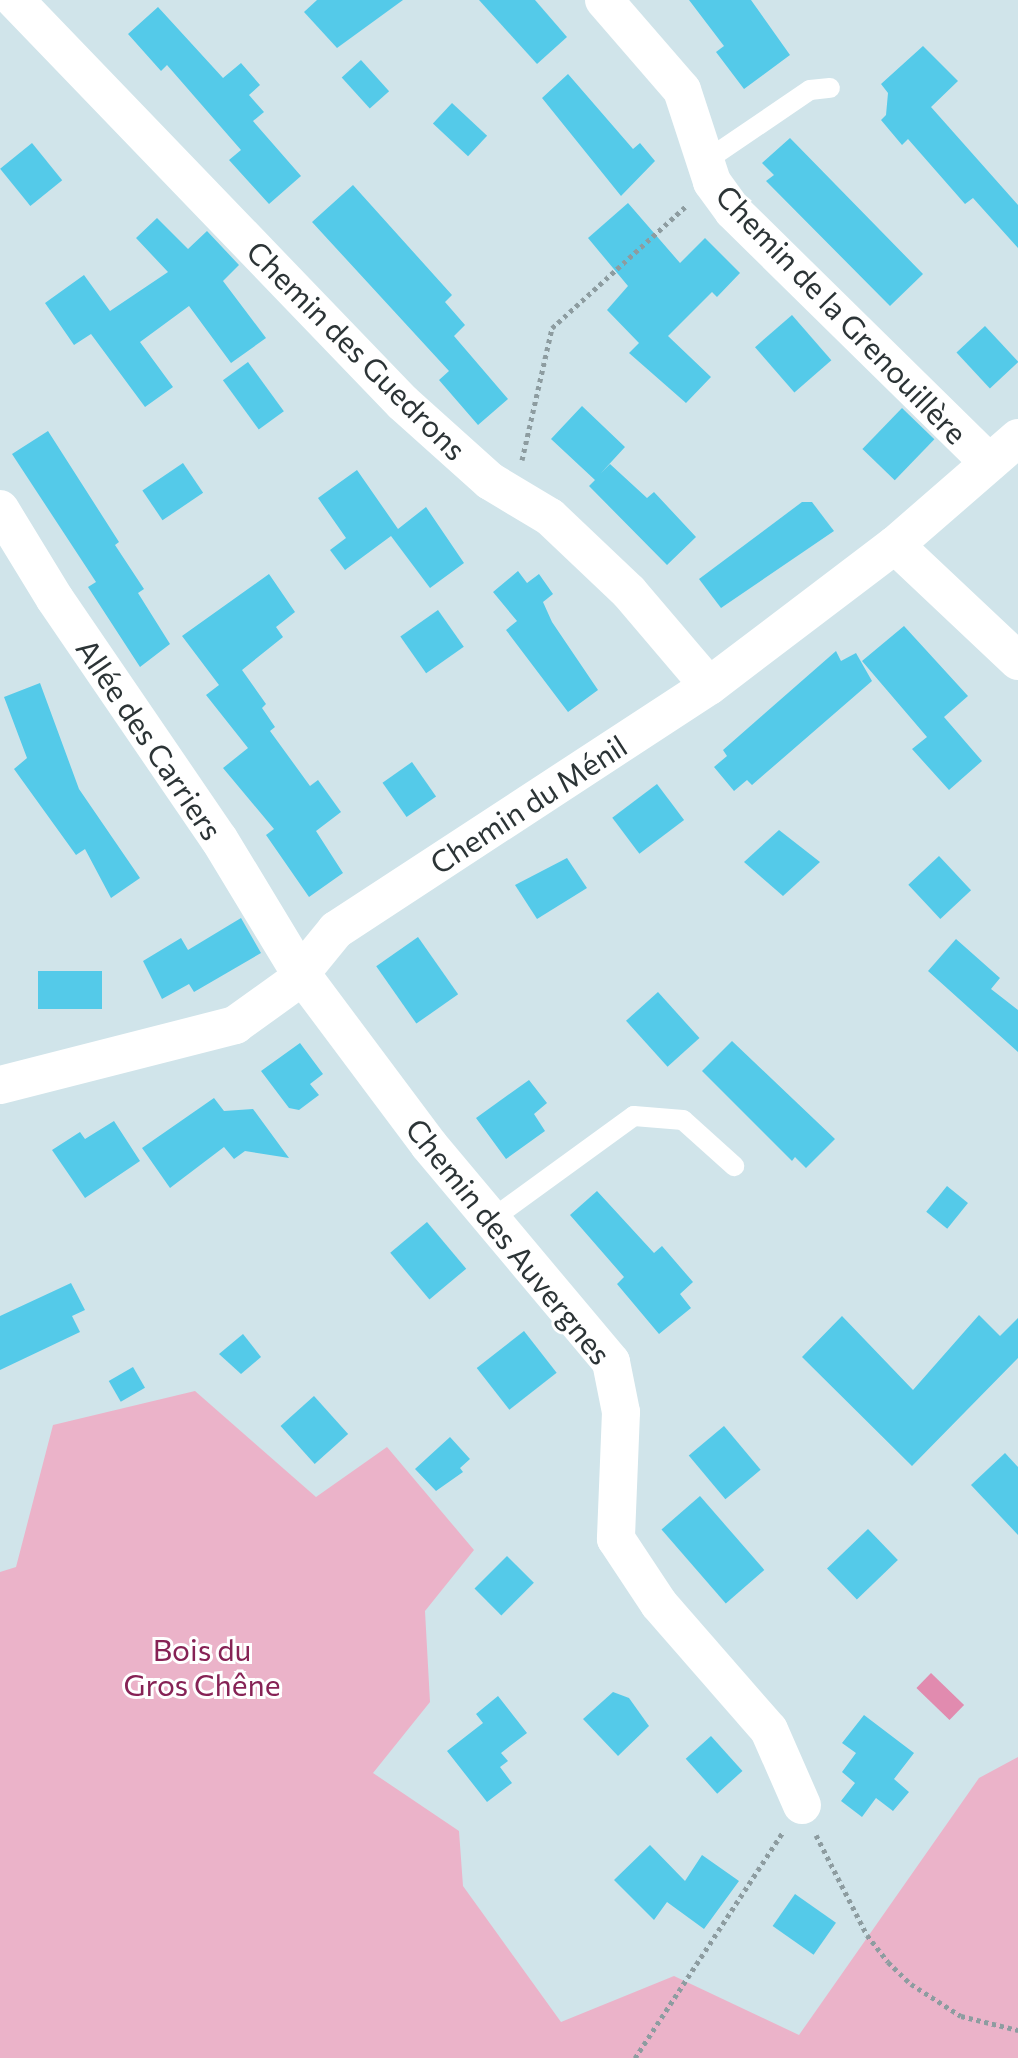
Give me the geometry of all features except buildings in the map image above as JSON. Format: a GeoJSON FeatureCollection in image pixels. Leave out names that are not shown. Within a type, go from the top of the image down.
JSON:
{"type":"FeatureCollection","features":[{"type":"Feature","properties":{"kind":"street","name":"Chemin des Guedrons"},"geometry":{"type":"LineString","coordinates":[[15,0],[403,403],[513,495],[550,517],[629,592],[709,686]]}},
{"type":"Feature","properties":{"kind":"street","name":"Chemin de la Grenouillère"},"geometry":{"type":"LineString","coordinates":[[604,0],[682,90],[708,172],[733,211],[989,463]]}},
{"type":"Feature","properties":{"kind":"street","name":"Chemin du Ménil"},"geometry":{"type":"LineString","coordinates":[[0,1085],[235,1025],[292,984],[299,971],[336,930],[709,686],[895,545],[1018,438]]}},
{"type":"Feature","properties":{"kind":"street","name":"Allée des Carriers"},"geometry":{"type":"LineString","coordinates":[[0,509],[88,650],[219,839],[299,971]]}},
{"type":"Feature","properties":{"kind":"street"},"geometry":{"type":"LineString","coordinates":[[895,545],[1018,661]]}},
{"type":"Feature","properties":{"kind":"street","name":"Chemin des Auvergnes"},"geometry":{"type":"LineString","coordinates":[[299,971],[492,1219],[611,1362],[621,1412],[615,1519],[625,1557],[769,1730],[802,1805]]}},
{"type":"Feature","properties":{"kind":"lane"},"geometry":{"type":"LineString","coordinates":[[708,172],[810,90],[830,88]]}},
{"type":"Feature","properties":{"kind":"lane"},"geometry":{"type":"LineString","coordinates":[[492,1219],[634,1116],[683,1120],[734,1166]]}},
{"type":"Feature","properties":{"kind":"path"},"geometry":{"type":"LineString","coordinates":[[513,495],[552,328],[708,172]]}},
{"type":"Feature","properties":{"kind":"path"},"geometry":{"type":"LineString","coordinates":[[802,1805],[837,1881],[888,1962],[961,2016],[1018,2030]]}},
{"type":"Feature","properties":{"kind":"path"},"geometry":{"type":"LineString","coordinates":[[635,2058],[802,1805]]}},
{"type":"Feature","properties":{"kind":"green space","name":"Bois du Gros Chêne"},"geometry":{"type":"Polygon","coordinates":[[[195,1391],[316,1497],[387,1447],[474,1550],[425,1611],[430,1702],[373,1773],[459,1831],[463,1886],[561,2022],[674,1976],[799,2035],[979,1778],[1018,1757],[1018,2058],[0,2058],[0,1572],[16,1567],[53,1425],[195,1391]]]}},
{"type":"Feature","properties":{"kind":"shaded area"},"geometry":{"type":"Polygon","coordinates":[[[931,1673],[964,1705],[950,1720],[916,1688],[931,1673]]]}}]}
